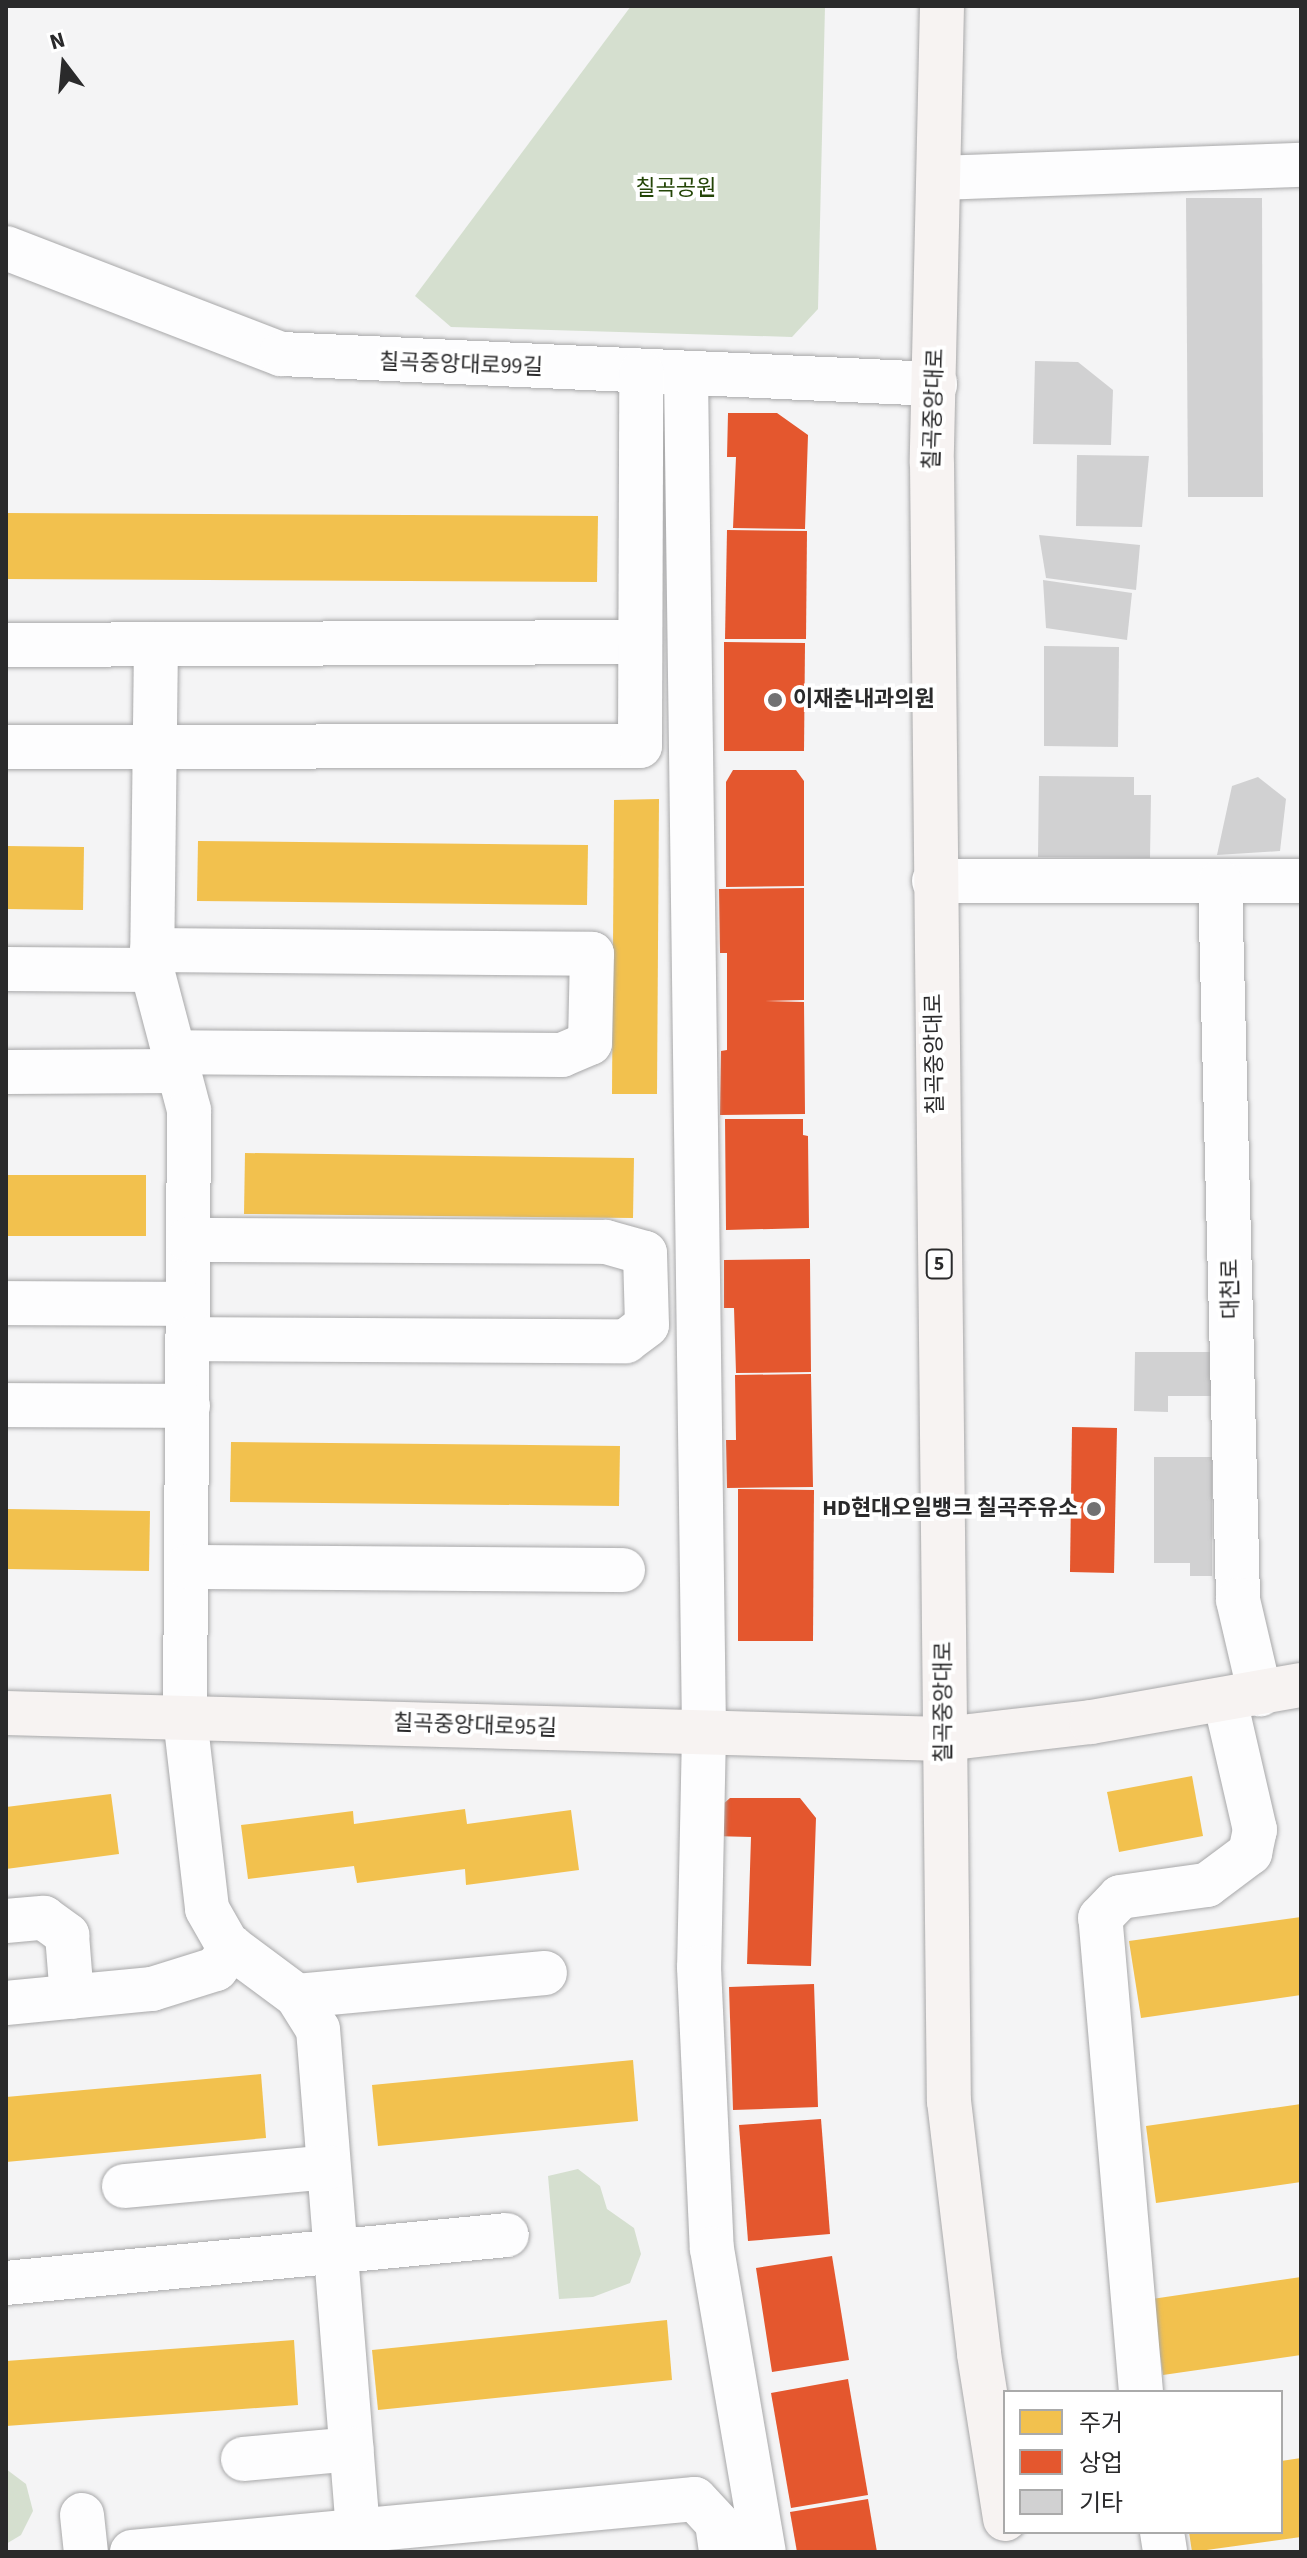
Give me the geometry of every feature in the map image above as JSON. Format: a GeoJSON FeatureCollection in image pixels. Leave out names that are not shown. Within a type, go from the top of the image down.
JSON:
{"type":"FeatureCollection","features":[{"type":"Feature","properties":{"kind":"main road","name":"칠곡중앙대로"},"geometry":{"type":"LineString","coordinates":[[942,6],[935,384],[934,881],[949,2101],[979,2354],[1003,2506]]}},
{"type":"Feature","properties":{"kind":"main road"},"geometry":{"type":"LineString","coordinates":[[944,1739],[1262,1693]]}},
{"type":"Feature","properties":{"kind":"main road","name":"칠곡중앙대로95길"},"geometry":{"type":"LineString","coordinates":[[6,1713],[944,1739]]}},
{"type":"Feature","properties":{"kind":"street"},"geometry":{"type":"LineString","coordinates":[[940,178],[1301,165]]}},
{"type":"Feature","properties":{"kind":"street","name":"칠곡중앙대로99길"},"geometry":{"type":"LineString","coordinates":[[6,248],[281,354],[935,384]]}},
{"type":"Feature","properties":{"kind":"street"},"geometry":{"type":"LineString","coordinates":[[6,747],[640,746],[641,372]]}},
{"type":"Feature","properties":{"kind":"street"},"geometry":{"type":"LineString","coordinates":[[686,374],[704,1733],[699,1967],[712,2249],[764,2552]]}},
{"type":"Feature","properties":{"kind":"street"},"geometry":{"type":"LineString","coordinates":[[6,645],[640,642]]}},
{"type":"Feature","properties":{"kind":"street"},"geometry":{"type":"LineString","coordinates":[[156,644],[152,960],[189,1110],[185,1718],[207,1909],[232,1947],[297,1996],[318,2029],[362,2541]]}},
{"type":"Feature","properties":{"kind":"street"},"geometry":{"type":"LineString","coordinates":[[934,881],[1301,881]]}},
{"type":"Feature","properties":{"kind":"street","name":"대천로"},"geometry":{"type":"LineString","coordinates":[[1141,2390],[1100,1918],[1120,1897],[1207,1885],[1250,1853],[1255,1830],[1262,1693],[1238,1600],[1220,882]]}},
{"type":"Feature","properties":{"kind":"street"},"geometry":{"type":"LineString","coordinates":[[6,969],[152,960],[592,954],[590,1043],[562,1055],[176,1062],[6,1072]]}},
{"type":"Feature","properties":{"kind":"street"},"geometry":{"type":"LineString","coordinates":[[6,1303],[187,1322],[626,1341],[647,1325],[645,1253],[606,1242],[188,1240]]}},
{"type":"Feature","properties":{"kind":"street"},"geometry":{"type":"LineString","coordinates":[[6,1405],[188,1406]]}},
{"type":"Feature","properties":{"kind":"street"},"geometry":{"type":"LineString","coordinates":[[187,1567],[623,1570]]}},
{"type":"Feature","properties":{"kind":"street"},"geometry":{"type":"LineString","coordinates":[[6,1921],[44,1918],[67,1935],[72,1997]]}},
{"type":"Feature","properties":{"kind":"street"},"geometry":{"type":"LineString","coordinates":[[6,2003],[165,1985],[216,1969],[232,1947]]}},
{"type":"Feature","properties":{"kind":"street"},"geometry":{"type":"LineString","coordinates":[[297,1996],[545,1973]]}},
{"type":"Feature","properties":{"kind":"street"},"geometry":{"type":"LineString","coordinates":[[124,2186],[328,2167]]}},
{"type":"Feature","properties":{"kind":"street"},"geometry":{"type":"LineString","coordinates":[[6,2283],[335,2248],[507,2235]]}},
{"type":"Feature","properties":{"kind":"street"},"geometry":{"type":"LineString","coordinates":[[243,2459],[352,2449]]}},
{"type":"Feature","properties":{"kind":"street"},"geometry":{"type":"LineString","coordinates":[[132,2552],[362,2541],[695,2499],[717,2523],[721,2552]]}},
{"type":"Feature","properties":{"kind":"green space","name":"칠곡공원"},"geometry":{"type":"Polygon","coordinates":[[[631,6],[825,6],[818,309],[792,337],[451,327],[415,296],[631,6]]]}},
{"type":"Feature","properties":{"kind":"green space"},"geometry":{"type":"Polygon","coordinates":[[[578,2169],[600,2186],[607,2209],[634,2228],[641,2254],[630,2283],[593,2297],[559,2299],[548,2176],[578,2169]]]}},
{"type":"Feature","properties":{"kind":"green space"},"geometry":{"type":"Polygon","coordinates":[[[6,2469],[26,2484],[33,2511],[21,2535],[6,2544],[6,2469]]]}},
{"type":"Feature","properties":{"kind":"building: 주거"},"geometry":{"type":"Polygon","coordinates":[[[6,513],[598,516],[597,582],[6,579],[6,513]]]}},
{"type":"Feature","properties":{"kind":"building: 주거"},"geometry":{"type":"Polygon","coordinates":[[[659,799],[657,1094],[612,1094],[614,800],[659,799]]]}},
{"type":"Feature","properties":{"kind":"building: 주거"},"geometry":{"type":"Polygon","coordinates":[[[198,841],[588,845],[587,905],[197,901],[198,841]]]}},
{"type":"Feature","properties":{"kind":"building: 주거"},"geometry":{"type":"Polygon","coordinates":[[[6,846],[84,847],[83,910],[6,909],[6,846]]]}},
{"type":"Feature","properties":{"kind":"building: 주거"},"geometry":{"type":"Polygon","coordinates":[[[245,1153],[634,1158],[633,1218],[244,1214],[245,1153]]]}},
{"type":"Feature","properties":{"kind":"building: 주거"},"geometry":{"type":"Polygon","coordinates":[[[6,1175],[146,1175],[146,1236],[6,1236],[6,1175]]]}},
{"type":"Feature","properties":{"kind":"building: 주거"},"geometry":{"type":"Polygon","coordinates":[[[231,1442],[620,1446],[619,1506],[230,1502],[231,1442]]]}},
{"type":"Feature","properties":{"kind":"building: 주거"},"geometry":{"type":"Polygon","coordinates":[[[6,1509],[150,1511],[149,1571],[6,1569],[6,1509]]]}},
{"type":"Feature","properties":{"kind":"building: 주거"},"geometry":{"type":"Polygon","coordinates":[[[1192,1776],[1203,1836],[1119,1852],[1107,1792],[1192,1776]]]}},
{"type":"Feature","properties":{"kind":"building: 주거"},"geometry":{"type":"Polygon","coordinates":[[[111,1794],[119,1854],[6,1869],[6,1807],[111,1794]]]}},
{"type":"Feature","properties":{"kind":"building: 주거"},"geometry":{"type":"Polygon","coordinates":[[[465,1809],[467,1824],[571,1810],[579,1870],[466,1885],[465,1869],[357,1883],[354,1866],[248,1879],[241,1825],[353,1811],[354,1824],[465,1809]]]}},
{"type":"Feature","properties":{"kind":"building: 주거"},"geometry":{"type":"Polygon","coordinates":[[[1301,1917],[1301,1995],[1141,2018],[1129,1941],[1301,1917]]]}},
{"type":"Feature","properties":{"kind":"building: 주거"},"geometry":{"type":"Polygon","coordinates":[[[633,2060],[638,2121],[378,2146],[372,2085],[633,2060]]]}},
{"type":"Feature","properties":{"kind":"building: 주거"},"geometry":{"type":"Polygon","coordinates":[[[261,2074],[266,2138],[6,2162],[6,2097],[261,2074]]]}},
{"type":"Feature","properties":{"kind":"building: 주거"},"geometry":{"type":"Polygon","coordinates":[[[1301,2104],[1301,2182],[1156,2203],[1146,2126],[1301,2104]]]}},
{"type":"Feature","properties":{"kind":"building: 주거"},"geometry":{"type":"Polygon","coordinates":[[[1301,2277],[1301,2355],[1163,2375],[1152,2299],[1301,2277]]]}},
{"type":"Feature","properties":{"kind":"building: 주거"},"geometry":{"type":"Polygon","coordinates":[[[667,2320],[672,2380],[378,2410],[372,2350],[667,2320]]]}},
{"type":"Feature","properties":{"kind":"building: 주거"},"geometry":{"type":"Polygon","coordinates":[[[294,2340],[298,2405],[6,2426],[6,2361],[294,2340]]]}},
{"type":"Feature","properties":{"kind":"building: 주거"},"geometry":{"type":"Polygon","coordinates":[[[1301,2458],[1301,2537],[1192,2552],[1189,2534],[1283,2534],[1283,2461],[1301,2458]]]}},
{"type":"Feature","properties":{"kind":"building: 상업"},"geometry":{"type":"Polygon","coordinates":[[[728,413],[777,413],[808,435],[805,529],[733,528],[736,457],[727,457],[728,413]]]}},
{"type":"Feature","properties":{"kind":"building: 상업"},"geometry":{"type":"Polygon","coordinates":[[[727,530],[807,531],[806,639],[725,639],[727,530]]]}},
{"type":"Feature","properties":{"kind":"building: 상업"},"geometry":{"type":"Polygon","coordinates":[[[724,642],[805,643],[804,751],[724,751],[724,642]]]}},
{"type":"Feature","properties":{"kind":"building: 상업"},"geometry":{"type":"Polygon","coordinates":[[[733,770],[796,770],[804,781],[804,886],[726,887],[726,782],[733,770]]]}},
{"type":"Feature","properties":{"kind":"building: 상업"},"geometry":{"type":"Polygon","coordinates":[[[804,888],[804,1000],[765,1001],[804,1002],[805,1114],[720,1115],[721,1051],[727,1050],[727,953],[720,953],[719,889],[804,888]]]}},
{"type":"Feature","properties":{"kind":"building: 상업"},"geometry":{"type":"Polygon","coordinates":[[[725,1119],[803,1119],[803,1135],[808,1136],[809,1228],[726,1230],[725,1119]]]}},
{"type":"Feature","properties":{"kind":"building: 상업"},"geometry":{"type":"Polygon","coordinates":[[[810,1259],[811,1372],[736,1373],[734,1308],[724,1308],[724,1260],[810,1259]]]}},
{"type":"Feature","properties":{"kind":"building: 상업"},"geometry":{"type":"Polygon","coordinates":[[[811,1374],[813,1487],[727,1488],[726,1440],[736,1440],[735,1375],[811,1374]]]}},
{"type":"Feature","properties":{"kind":"building: 상업"},"geometry":{"type":"Polygon","coordinates":[[[1072,1427],[1117,1428],[1114,1573],[1070,1572],[1072,1427]]]}},
{"type":"Feature","properties":{"kind":"building: 상업"},"geometry":{"type":"Polygon","coordinates":[[[738,1489],[814,1490],[813,1641],[738,1641],[738,1489]]]}},
{"type":"Feature","properties":{"kind":"building: 상업"},"geometry":{"type":"Polygon","coordinates":[[[730,1798],[800,1798],[816,1818],[811,1966],[747,1964],[751,1837],[713,1836],[713,1813],[730,1798]]]}},
{"type":"Feature","properties":{"kind":"building: 상업"},"geometry":{"type":"Polygon","coordinates":[[[814,1984],[818,2107],[733,2110],[729,1987],[814,1984]]]}},
{"type":"Feature","properties":{"kind":"building: 상업"},"geometry":{"type":"Polygon","coordinates":[[[821,2119],[830,2234],[748,2241],[739,2125],[821,2119]]]}},
{"type":"Feature","properties":{"kind":"building: 상업"},"geometry":{"type":"Polygon","coordinates":[[[832,2256],[849,2360],[772,2372],[756,2268],[832,2256]]]}},
{"type":"Feature","properties":{"kind":"building: 상업"},"geometry":{"type":"Polygon","coordinates":[[[848,2379],[868,2495],[791,2508],[771,2393],[848,2379]]]}},
{"type":"Feature","properties":{"kind":"building: 상업"},"geometry":{"type":"Polygon","coordinates":[[[868,2499],[877,2552],[797,2552],[790,2512],[868,2499]]]}},
{"type":"Feature","properties":{"kind":"building: 기타"},"geometry":{"type":"Polygon","coordinates":[[[1186,198],[1262,198],[1263,497],[1188,497],[1186,198]]]}},
{"type":"Feature","properties":{"kind":"building: 기타"},"geometry":{"type":"Polygon","coordinates":[[[1035,361],[1078,362],[1113,390],[1111,445],[1033,444],[1035,361]]]}},
{"type":"Feature","properties":{"kind":"building: 기타"},"geometry":{"type":"Polygon","coordinates":[[[1077,455],[1149,456],[1142,527],[1076,526],[1077,455]]]}},
{"type":"Feature","properties":{"kind":"building: 기타"},"geometry":{"type":"Polygon","coordinates":[[[1039,535],[1140,545],[1136,590],[1046,578],[1039,535]]]}},
{"type":"Feature","properties":{"kind":"building: 기타"},"geometry":{"type":"Polygon","coordinates":[[[1043,580],[1132,593],[1127,640],[1046,628],[1043,580]]]}},
{"type":"Feature","properties":{"kind":"building: 기타"},"geometry":{"type":"Polygon","coordinates":[[[1044,646],[1119,647],[1118,747],[1044,746],[1044,646]]]}},
{"type":"Feature","properties":{"kind":"building: 기타"},"geometry":{"type":"Polygon","coordinates":[[[1039,776],[1134,777],[1134,795],[1151,795],[1150,858],[1038,857],[1039,776]]]}},
{"type":"Feature","properties":{"kind":"building: 기타"},"geometry":{"type":"Polygon","coordinates":[[[1258,777],[1286,799],[1280,851],[1217,855],[1232,786],[1258,777]]]}},
{"type":"Feature","properties":{"kind":"building: 기타"},"geometry":{"type":"Polygon","coordinates":[[[1135,1352],[1214,1352],[1214,1396],[1168,1396],[1168,1412],[1134,1411],[1135,1352]]]}},
{"type":"Feature","properties":{"kind":"building: 기타"},"geometry":{"type":"Polygon","coordinates":[[[1154,1457],[1212,1457],[1212,1576],[1190,1576],[1190,1563],[1154,1563],[1154,1457]]]}},
{"type":"Feature","properties":{"kind":"place","name":"이재춘내과의원"},"geometry":{"type":"Point","coordinates":[775,700]}},
{"type":"Feature","properties":{"kind":"place","name":"HD현대오일뱅크 칠곡주유소"},"geometry":{"type":"Point","coordinates":[1094,1509]}}]}
